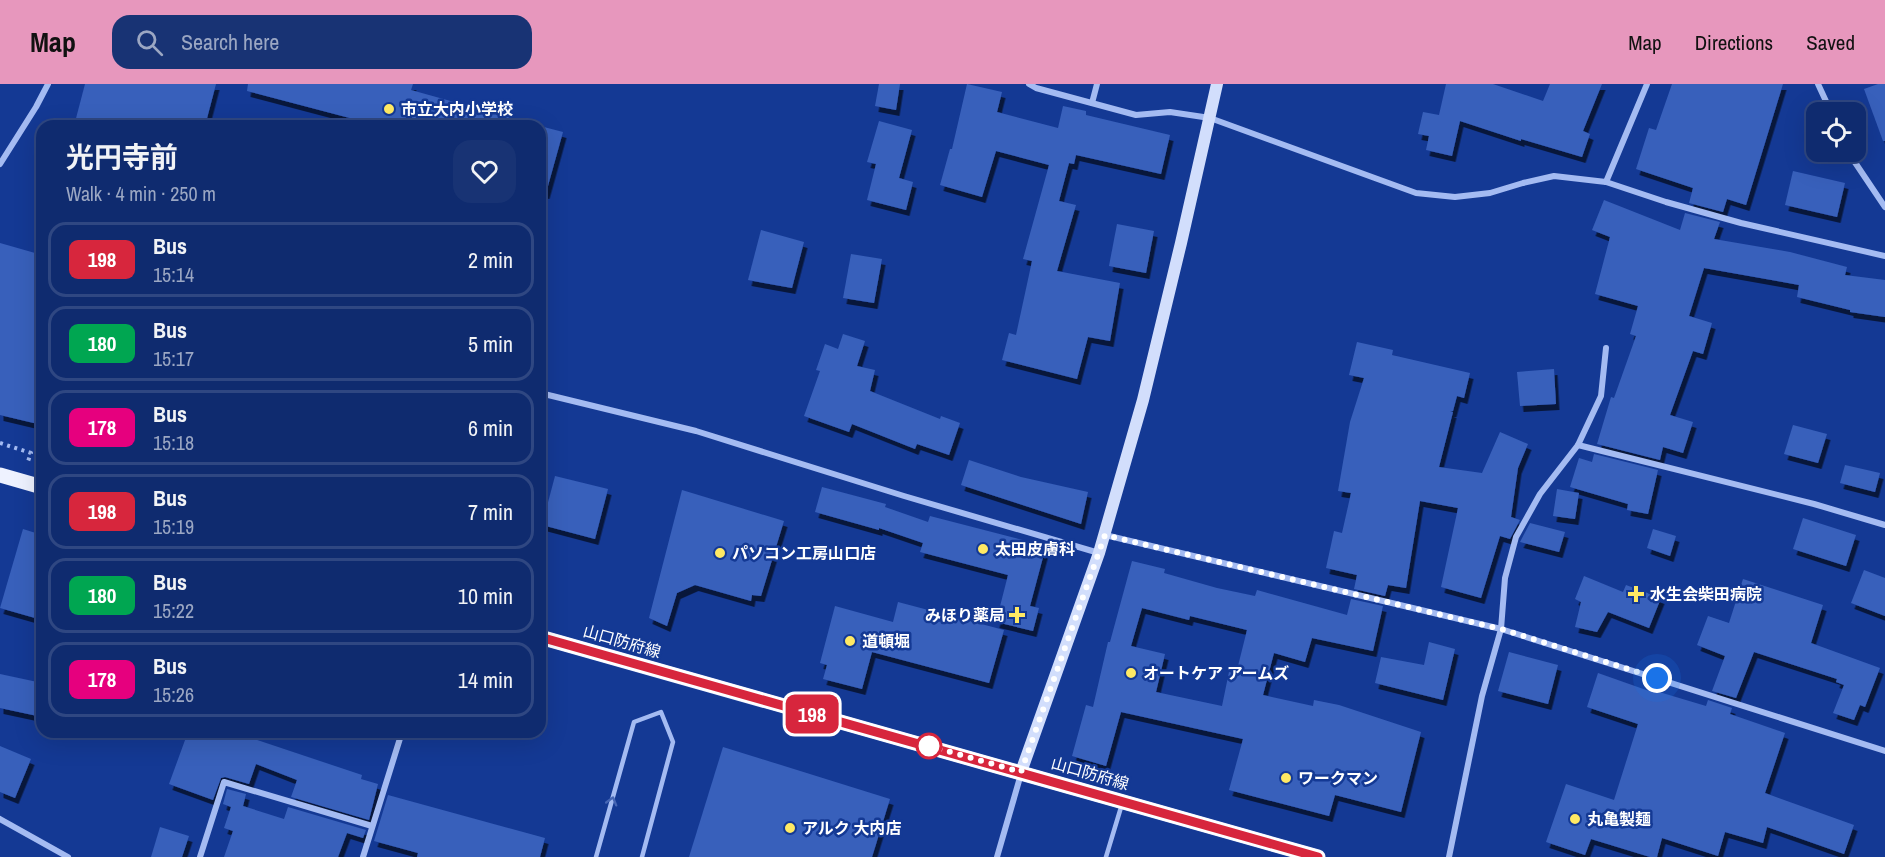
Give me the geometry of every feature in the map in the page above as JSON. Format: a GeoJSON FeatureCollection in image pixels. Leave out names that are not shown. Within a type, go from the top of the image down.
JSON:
{"type":"FeatureCollection","features":[{"type":"Feature","properties":{"kind":"main road"},"geometry":{"type":"LineString","coordinates":[[0,475],[36,485]]}},
{"type":"Feature","properties":{"kind":"main road","name":"山口防府線"},"geometry":{"type":"LineString","coordinates":[[546,639],[1318,857]]}},
{"type":"Feature","properties":{"kind":"street"},"geometry":{"type":"LineString","coordinates":[[0,164],[48,84]]}},
{"type":"Feature","properties":{"kind":"street"},"geometry":{"type":"LineString","coordinates":[[1029,84],[1036,88],[1136,115],[1170,112],[1210,118],[1416,193],[1455,197],[1490,193],[1554,176],[1606,182],[1741,223],[1885,256]]}},
{"type":"Feature","properties":{"kind":"street"},"geometry":{"type":"LineString","coordinates":[[1092,103],[1097,84]]}},
{"type":"Feature","properties":{"kind":"street"},"geometry":{"type":"LineString","coordinates":[[997,857],[1021,772],[1100,554],[1143,400],[1217,84]]}},
{"type":"Feature","properties":{"kind":"street"},"geometry":{"type":"LineString","coordinates":[[1606,182],[1647,84]]}},
{"type":"Feature","properties":{"kind":"street"},"geometry":{"type":"LineString","coordinates":[[1818,84],[1826,102]]}},
{"type":"Feature","properties":{"kind":"street"},"geometry":{"type":"LineString","coordinates":[[1855,162],[1885,207]]}},
{"type":"Feature","properties":{"kind":"street"},"geometry":{"type":"LineString","coordinates":[[1449,857],[1482,696],[1501,629],[1505,578],[1516,537],[1540,494],[1578,445],[1601,396],[1606,348]]}},
{"type":"Feature","properties":{"kind":"street"},"geometry":{"type":"LineString","coordinates":[[546,394],[696,431],[1100,554]]}},
{"type":"Feature","properties":{"kind":"street"},"geometry":{"type":"LineString","coordinates":[[1578,445],[1814,504],[1885,525]]}},
{"type":"Feature","properties":{"kind":"street"},"geometry":{"type":"LineString","coordinates":[[1105,535],[1501,629],[1885,751]]}},
{"type":"Feature","properties":{"kind":"street"},"geometry":{"type":"LineString","coordinates":[[363,857],[400,738]]}},
{"type":"Feature","properties":{"kind":"street"},"geometry":{"type":"LineString","coordinates":[[200,857],[224,782],[372,826]]}},
{"type":"Feature","properties":{"kind":"street"},"geometry":{"type":"LineString","coordinates":[[0,819],[68,857]]}},
{"type":"Feature","properties":{"kind":"lane"},"geometry":{"type":"LineString","coordinates":[[596,857],[634,722],[661,712],[674,742],[642,857]]}},
{"type":"Feature","properties":{"kind":"lane"},"geometry":{"type":"LineString","coordinates":[[1106,857],[1123,801]]}},
{"type":"Feature","properties":{"kind":"path"},"geometry":{"type":"LineString","coordinates":[[0,443],[31,453]]}},
{"type":"Feature","properties":{"kind":"building"},"geometry":{"type":"Polygon","coordinates":[[[85,84],[216,84],[207,120],[76,120],[85,84]]]}},
{"type":"Feature","properties":{"kind":"building"},"geometry":{"type":"Polygon","coordinates":[[[248,84],[413,84],[411,90],[519,120],[357,120],[247,91],[248,84]]]}},
{"type":"Feature","properties":{"kind":"building"},"geometry":{"type":"Polygon","coordinates":[[[879,84],[900,84],[896,110],[875,106],[879,84]]]}},
{"type":"Feature","properties":{"kind":"building"},"geometry":{"type":"Polygon","coordinates":[[[967,84],[1002,92],[997,112],[1058,128],[1063,106],[1086,111],[1086,115],[1170,135],[1161,174],[1076,155],[1074,164],[1069,163],[1059,201],[1076,205],[1057,271],[1120,283],[1110,341],[1088,337],[1077,379],[1002,360],[1009,333],[1016,335],[1032,261],[1023,259],[1049,165],[996,151],[982,197],[940,185],[950,149],[952,149],[967,84]]]}},
{"type":"Feature","properties":{"kind":"building"},"geometry":{"type":"Polygon","coordinates":[[[1446,84],[1493,84],[1543,101],[1550,84],[1602,84],[1583,131],[1590,134],[1582,157],[1521,139],[1521,141],[1460,121],[1452,156],[1426,150],[1429,136],[1418,134],[1423,112],[1439,115],[1446,84]]]}},
{"type":"Feature","properties":{"kind":"building"},"geometry":{"type":"Polygon","coordinates":[[[1672,84],[1783,84],[1746,205],[1727,199],[1723,212],[1689,203],[1693,188],[1636,169],[1649,128],[1656,130],[1672,84]]]}},
{"type":"Feature","properties":{"kind":"building"},"geometry":{"type":"Polygon","coordinates":[[[1885,84],[1885,141],[1883,141],[1864,89],[1885,84]]]}},
{"type":"Feature","properties":{"kind":"building"},"geometry":{"type":"Polygon","coordinates":[[[879,121],[912,130],[899,178],[913,182],[906,210],[867,200],[876,164],[867,162],[879,121]]]}},
{"type":"Feature","properties":{"kind":"building"},"geometry":{"type":"Polygon","coordinates":[[[546,128],[563,132],[546,193],[546,128]]]}},
{"type":"Feature","properties":{"kind":"building"},"geometry":{"type":"Polygon","coordinates":[[[1793,171],[1845,183],[1837,217],[1785,205],[1793,171]]]}},
{"type":"Feature","properties":{"kind":"building"},"geometry":{"type":"Polygon","coordinates":[[[1604,200],[1680,230],[1685,213],[1720,222],[1714,239],[1790,252],[1847,267],[1845,275],[1885,280],[1885,317],[1850,312],[1850,310],[1797,297],[1799,285],[1704,268],[1689,316],[1712,323],[1703,354],[1693,351],[1670,415],[1693,422],[1683,453],[1663,447],[1660,460],[1597,444],[1611,397],[1614,398],[1636,336],[1630,334],[1638,306],[1595,294],[1610,237],[1592,230],[1604,200]]]}},
{"type":"Feature","properties":{"kind":"building"},"geometry":{"type":"Polygon","coordinates":[[[1117,224],[1154,231],[1146,273],[1109,266],[1117,224]]]}},
{"type":"Feature","properties":{"kind":"building"},"geometry":{"type":"Polygon","coordinates":[[[761,230],[804,242],[792,288],[748,280],[761,230]]]}},
{"type":"Feature","properties":{"kind":"building"},"geometry":{"type":"Polygon","coordinates":[[[0,243],[36,253],[36,424],[0,415],[0,243]]]}},
{"type":"Feature","properties":{"kind":"building"},"geometry":{"type":"Polygon","coordinates":[[[851,254],[882,259],[874,303],[843,298],[851,254]]]}},
{"type":"Feature","properties":{"kind":"building"},"geometry":{"type":"Polygon","coordinates":[[[843,334],[865,341],[857,366],[875,370],[870,391],[940,419],[941,416],[960,423],[949,455],[917,444],[915,449],[852,424],[849,432],[804,416],[820,371],[816,370],[825,344],[838,349],[843,334]]]}},
{"type":"Feature","properties":{"kind":"building"},"geometry":{"type":"Polygon","coordinates":[[[1357,342],[1393,350],[1392,355],[1470,373],[1464,398],[1457,396],[1453,411],[1450,411],[1453,412],[1439,467],[1482,473],[1500,432],[1528,444],[1518,468],[1511,517],[1520,520],[1510,539],[1500,536],[1481,598],[1441,587],[1458,508],[1420,501],[1406,588],[1388,585],[1385,596],[1354,589],[1357,575],[1326,568],[1334,531],[1342,533],[1351,493],[1338,491],[1350,422],[1364,378],[1349,375],[1357,342]]]}},
{"type":"Feature","properties":{"kind":"building"},"geometry":{"type":"Polygon","coordinates":[[[1554,369],[1556,404],[1520,406],[1517,372],[1554,369]]]}},
{"type":"Feature","properties":{"kind":"building"},"geometry":{"type":"Polygon","coordinates":[[[1793,425],[1827,434],[1818,463],[1784,454],[1793,425]]]}},
{"type":"Feature","properties":{"kind":"building"},"geometry":{"type":"Polygon","coordinates":[[[1594,454],[1658,470],[1648,514],[1627,510],[1628,504],[1570,487],[1579,458],[1592,462],[1594,454]]]}},
{"type":"Feature","properties":{"kind":"building"},"geometry":{"type":"Polygon","coordinates":[[[969,460],[1021,477],[1088,492],[1081,524],[961,485],[969,460]]]}},
{"type":"Feature","properties":{"kind":"building"},"geometry":{"type":"Polygon","coordinates":[[[1845,465],[1880,473],[1875,492],[1840,483],[1845,465]]]}},
{"type":"Feature","properties":{"kind":"building"},"geometry":{"type":"Polygon","coordinates":[[[555,476],[608,489],[595,539],[546,526],[546,510],[555,476]]]}},
{"type":"Feature","properties":{"kind":"building"},"geometry":{"type":"Polygon","coordinates":[[[822,487],[886,504],[885,507],[928,522],[930,516],[1046,546],[1030,606],[1039,608],[1033,631],[996,622],[1008,575],[920,552],[923,543],[879,528],[879,530],[815,512],[822,487]]]}},
{"type":"Feature","properties":{"kind":"building"},"geometry":{"type":"Polygon","coordinates":[[[1557,489],[1579,493],[1575,519],[1553,516],[1557,489]]]}},
{"type":"Feature","properties":{"kind":"building","name":"パソコン工房山口店"},"geometry":{"type":"Polygon","coordinates":[[[682,490],[784,521],[761,596],[752,595],[751,601],[695,585],[677,593],[667,626],[649,618],[682,490]]]}},
{"type":"Feature","properties":{"kind":"building"},"geometry":{"type":"Polygon","coordinates":[[[1803,518],[1856,535],[1846,566],[1793,549],[1803,518]]]}},
{"type":"Feature","properties":{"kind":"building"},"geometry":{"type":"Polygon","coordinates":[[[1530,523],[1565,532],[1559,552],[1520,542],[1530,523]]]}},
{"type":"Feature","properties":{"kind":"building"},"geometry":{"type":"Polygon","coordinates":[[[23,529],[36,533],[36,618],[0,608],[23,529]]]}},
{"type":"Feature","properties":{"kind":"building"},"geometry":{"type":"Polygon","coordinates":[[[1653,529],[1676,536],[1670,556],[1647,548],[1653,529]]]}},
{"type":"Feature","properties":{"kind":"building"},"geometry":{"type":"Polygon","coordinates":[[[1132,561],[1165,569],[1164,573],[1217,588],[1255,596],[1257,590],[1347,615],[1351,599],[1383,606],[1373,651],[1312,638],[1305,662],[1274,653],[1263,695],[1313,706],[1314,700],[1339,705],[1421,732],[1401,812],[1335,795],[1329,816],[1229,790],[1243,739],[1121,712],[1106,766],[1072,756],[1086,705],[1093,707],[1108,642],[1110,642],[1132,561]],[[1142,608],[1131,646],[1165,654],[1156,692],[1222,706],[1229,672],[1236,674],[1247,630],[1190,616],[1189,620],[1142,608]]]}},
{"type":"Feature","properties":{"kind":"building"},"geometry":{"type":"Polygon","coordinates":[[[1864,570],[1885,578],[1885,616],[1851,603],[1864,570]]]}},
{"type":"Feature","properties":{"kind":"building"},"geometry":{"type":"Polygon","coordinates":[[[1584,576],[1623,592],[1626,585],[1661,598],[1649,628],[1608,612],[1597,632],[1575,627],[1581,602],[1575,599],[1584,576]]]}},
{"type":"Feature","properties":{"kind":"building"},"geometry":{"type":"Polygon","coordinates":[[[1743,579],[1823,605],[1811,643],[1880,668],[1865,707],[1860,705],[1854,720],[1833,713],[1844,685],[1836,682],[1837,679],[1754,652],[1736,698],[1712,691],[1725,656],[1697,645],[1708,616],[1729,623],[1743,579]]]}},
{"type":"Feature","properties":{"kind":"building"},"geometry":{"type":"Polygon","coordinates":[[[898,602],[1004,630],[989,683],[872,652],[862,689],[823,679],[827,665],[820,663],[835,606],[893,622],[898,602]]]}},
{"type":"Feature","properties":{"kind":"building"},"geometry":{"type":"Polygon","coordinates":[[[1429,642],[1455,649],[1443,700],[1375,683],[1381,657],[1424,665],[1429,642]]]}},
{"type":"Feature","properties":{"kind":"building"},"geometry":{"type":"Polygon","coordinates":[[[1509,652],[1558,665],[1548,704],[1498,691],[1509,652]]]}},
{"type":"Feature","properties":{"kind":"building"},"geometry":{"type":"Polygon","coordinates":[[[1598,673],[1649,691],[1649,689],[1706,706],[1708,700],[1732,708],[1730,714],[1785,733],[1765,793],[1854,825],[1844,854],[1767,827],[1763,843],[1725,832],[1718,856],[1662,838],[1657,857],[1650,857],[1591,839],[1585,855],[1546,842],[1566,784],[1614,800],[1638,724],[1587,707],[1598,673]]]}},
{"type":"Feature","properties":{"kind":"building"},"geometry":{"type":"Polygon","coordinates":[[[0,674],[36,682],[36,716],[0,708],[0,674]]]}},
{"type":"Feature","properties":{"kind":"building"},"geometry":{"type":"Polygon","coordinates":[[[186,738],[251,738],[362,775],[361,779],[378,784],[369,820],[291,797],[297,780],[256,764],[249,784],[225,777],[221,778],[213,800],[169,784],[186,738]]]}},
{"type":"Feature","properties":{"kind":"building"},"geometry":{"type":"Polygon","coordinates":[[[0,746],[31,759],[15,798],[0,792],[0,746]]]}},
{"type":"Feature","properties":{"kind":"building","name":"アルク 大内店"},"geometry":{"type":"Polygon","coordinates":[[[723,747],[890,799],[872,857],[689,857],[723,747]]]}},
{"type":"Feature","properties":{"kind":"building"},"geometry":{"type":"Polygon","coordinates":[[[227,789],[246,794],[243,806],[284,819],[288,807],[366,830],[363,838],[347,833],[338,857],[224,857],[233,831],[224,828],[231,807],[223,804],[227,789]]]}},
{"type":"Feature","properties":{"kind":"building"},"geometry":{"type":"Polygon","coordinates":[[[388,795],[545,838],[540,857],[417,857],[418,853],[374,841],[388,795]]]}},
{"type":"Feature","properties":{"kind":"building"},"geometry":{"type":"Polygon","coordinates":[[[160,827],[189,836],[182,857],[151,857],[160,827]]]}},
{"type":"Feature","properties":{"kind":"bus line","name":"198"},"geometry":{"type":"LineString","coordinates":[[546,639],[1318,857]]}},
{"type":"Feature","properties":{"kind":"place","name":"市立大内小学校"},"geometry":{"type":"Point","coordinates":[389,109]}},
{"type":"Feature","properties":{"kind":"place","name":"太田皮膚科"},"geometry":{"type":"Point","coordinates":[983,549]}},
{"type":"Feature","properties":{"kind":"place","name":"パソコン工房山口店"},"geometry":{"type":"Point","coordinates":[720,553]}},
{"type":"Feature","properties":{"kind":"place","name":"水生会柴田病院"},"geometry":{"type":"Point","coordinates":[1636,594]}},
{"type":"Feature","properties":{"kind":"place","name":"みほり薬局"},"geometry":{"type":"Point","coordinates":[1017,615]}},
{"type":"Feature","properties":{"kind":"place","name":"道頓堀"},"geometry":{"type":"Point","coordinates":[850,641]}},
{"type":"Feature","properties":{"kind":"place","name":"オートケア アームズ"},"geometry":{"type":"Point","coordinates":[1131,673]}},
{"type":"Feature","properties":{"kind":"place","name":"ワークマン"},"geometry":{"type":"Point","coordinates":[1286,778]}},
{"type":"Feature","properties":{"kind":"place","name":"丸亀製麺"},"geometry":{"type":"Point","coordinates":[1575,819]}},
{"type":"Feature","properties":{"kind":"place","name":"アルク 大内店"},"geometry":{"type":"Point","coordinates":[790,828]}},
{"type":"Feature","properties":{"kind":"route"},"geometry":{"type":"LineString","coordinates":[[929,746],[1021,772],[1105,535],[1501,629],[1657,678]]}}]}
